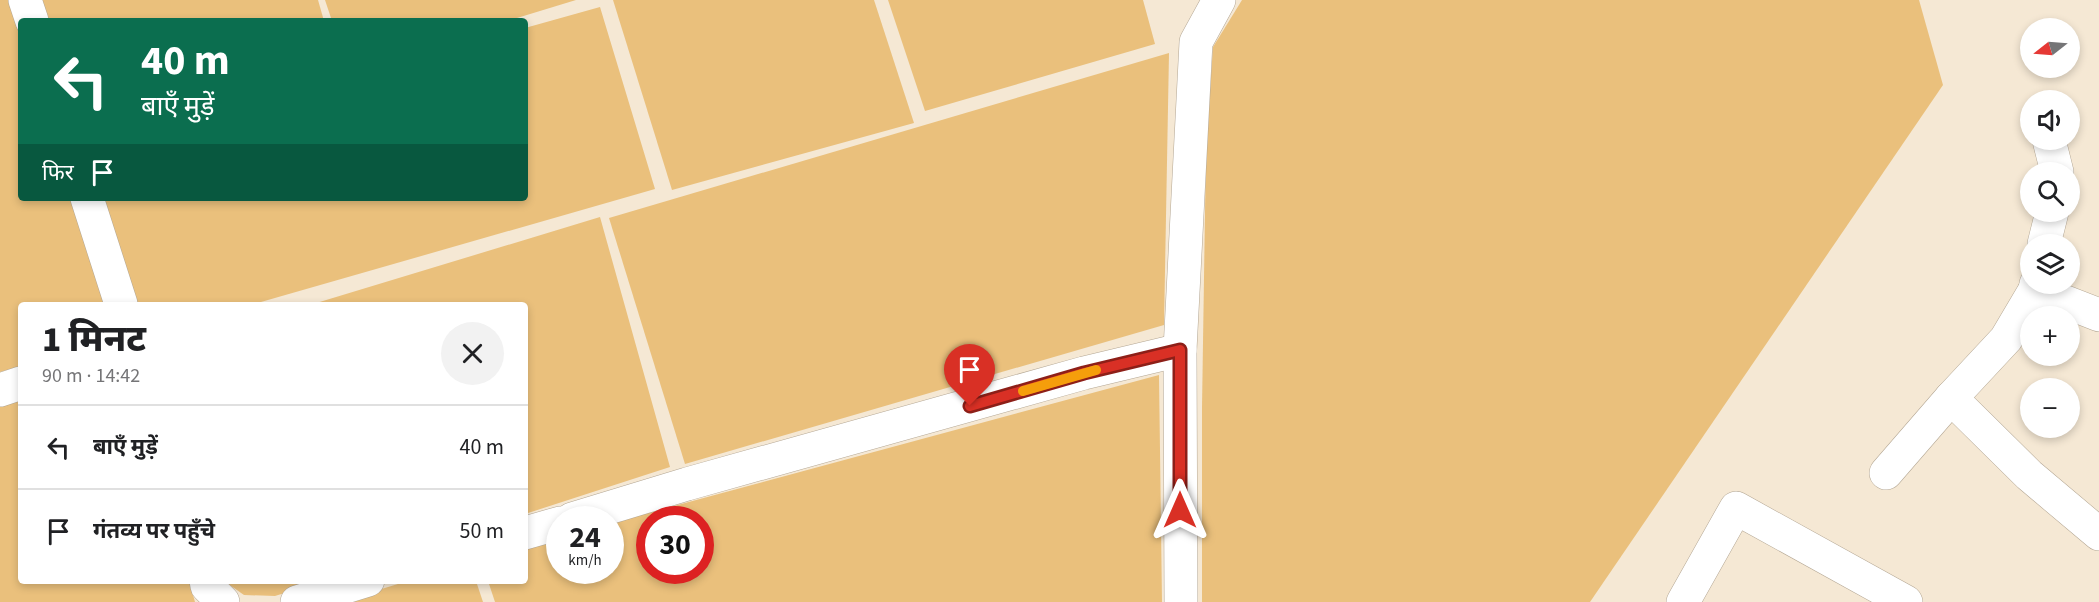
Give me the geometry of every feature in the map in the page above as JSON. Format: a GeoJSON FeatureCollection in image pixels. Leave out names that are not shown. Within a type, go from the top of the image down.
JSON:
{"type":"FeatureCollection","features":[{"type":"Feature","properties":{"kind":"street"},"geometry":{"type":"LineString","coordinates":[[26,0],[31,18]]}},
{"type":"Feature","properties":{"kind":"street"},"geometry":{"type":"LineString","coordinates":[[1181,602],[1180,350],[1196,42],[1219,0]]}},
{"type":"Feature","properties":{"kind":"street"},"geometry":{"type":"LineString","coordinates":[[88,201],[120,302]]}},
{"type":"Feature","properties":{"kind":"street"},"geometry":{"type":"LineString","coordinates":[[1886,473],[2006,339],[2031,294]]}},
{"type":"Feature","properties":{"kind":"street"},"geometry":{"type":"LineString","coordinates":[[2053,294],[2099,315]]}},
{"type":"Feature","properties":{"kind":"street"},"geometry":{"type":"LineString","coordinates":[[615,506],[1084,373],[1180,350]]}},
{"type":"Feature","properties":{"kind":"street"},"geometry":{"type":"LineString","coordinates":[[0,390],[18,384]]}},
{"type":"Feature","properties":{"kind":"street"},"geometry":{"type":"LineString","coordinates":[[1951,398],[2029,475],[2099,534]]}},
{"type":"Feature","properties":{"kind":"street"},"geometry":{"type":"LineString","coordinates":[[1683,602],[1736,508],[1906,602]]}},
{"type":"Feature","properties":{"kind":"street"},"geometry":{"type":"LineString","coordinates":[[528,532],[546,527]]}},
{"type":"Feature","properties":{"kind":"street"},"geometry":{"type":"LineString","coordinates":[[207,584],[223,602]]}},
{"type":"Feature","properties":{"kind":"street"},"geometry":{"type":"LineString","coordinates":[[297,602],[355,584]]}},
{"type":"Feature","properties":{"kind":"shaded area"},"geometry":{"type":"Polygon","coordinates":[[[0,0],[14,0],[20,18],[18,201],[77,201],[108,302],[18,302],[18,367],[0,372],[0,0]]]}},
{"type":"Feature","properties":{"kind":"shaded area"},"geometry":{"type":"Polygon","coordinates":[[[36,0],[318,0],[323,18],[42,18],[36,0]]]}},
{"type":"Feature","properties":{"kind":"shaded area"},"geometry":{"type":"Polygon","coordinates":[[[325,0],[576,0],[517,18],[331,18],[325,0]]]}},
{"type":"Feature","properties":{"kind":"shaded area"},"geometry":{"type":"Polygon","coordinates":[[[613,0],[874,0],[914,123],[672,190],[613,0]]]}},
{"type":"Feature","properties":{"kind":"shaded area"},"geometry":{"type":"Polygon","coordinates":[[[888,0],[1143,0],[1155,44],[925,111],[888,0]]]}},
{"type":"Feature","properties":{"kind":"shaded area"},"geometry":{"type":"Polygon","coordinates":[[[1242,0],[1919,0],[1943,85],[1590,602],[1202,602],[1206,148],[1213,47],[1242,0]]]}},
{"type":"Feature","properties":{"kind":"shaded area"},"geometry":{"type":"Polygon","coordinates":[[[600,7],[655,189],[261,302],[132,302],[100,201],[528,201],[528,27],[600,7]]]}},
{"type":"Feature","properties":{"kind":"shaded area"},"geometry":{"type":"Polygon","coordinates":[[[1169,53],[1164,325],[685,464],[609,218],[1169,53]]]}},
{"type":"Feature","properties":{"kind":"shaded area"},"geometry":{"type":"Polygon","coordinates":[[[600,217],[670,467],[528,513],[528,302],[320,302],[600,217]]]}},
{"type":"Feature","properties":{"kind":"shaded area"},"geometry":{"type":"Polygon","coordinates":[[[1159,375],[1162,602],[495,602],[489,584],[528,584],[528,545],[546,540],[546,584],[624,584],[624,519],[636,516],[636,584],[714,584],[714,506],[674,506],[1159,375]]]}},
{"type":"Feature","properties":{"kind":"shaded area"},"geometry":{"type":"Polygon","coordinates":[[[18,395],[18,584],[190,584],[195,602],[0,602],[0,401],[18,395]]]}},
{"type":"Feature","properties":{"kind":"shaded area"},"geometry":{"type":"Polygon","coordinates":[[[228,584],[313,584],[275,596],[244,595],[228,584]]]}},
{"type":"Feature","properties":{"kind":"shaded area"},"geometry":{"type":"Polygon","coordinates":[[[398,584],[477,584],[483,602],[339,602],[398,584]]]}},
{"type":"Feature","properties":{"kind":"slow traffic"},"geometry":{"type":"LineString","coordinates":[[1023,391],[1096,370]]}},
{"type":"Feature","properties":{"kind":"route"},"geometry":{"type":"LineString","coordinates":[[970,406],[1084,373],[1180,350],[1180,510]]}}]}
